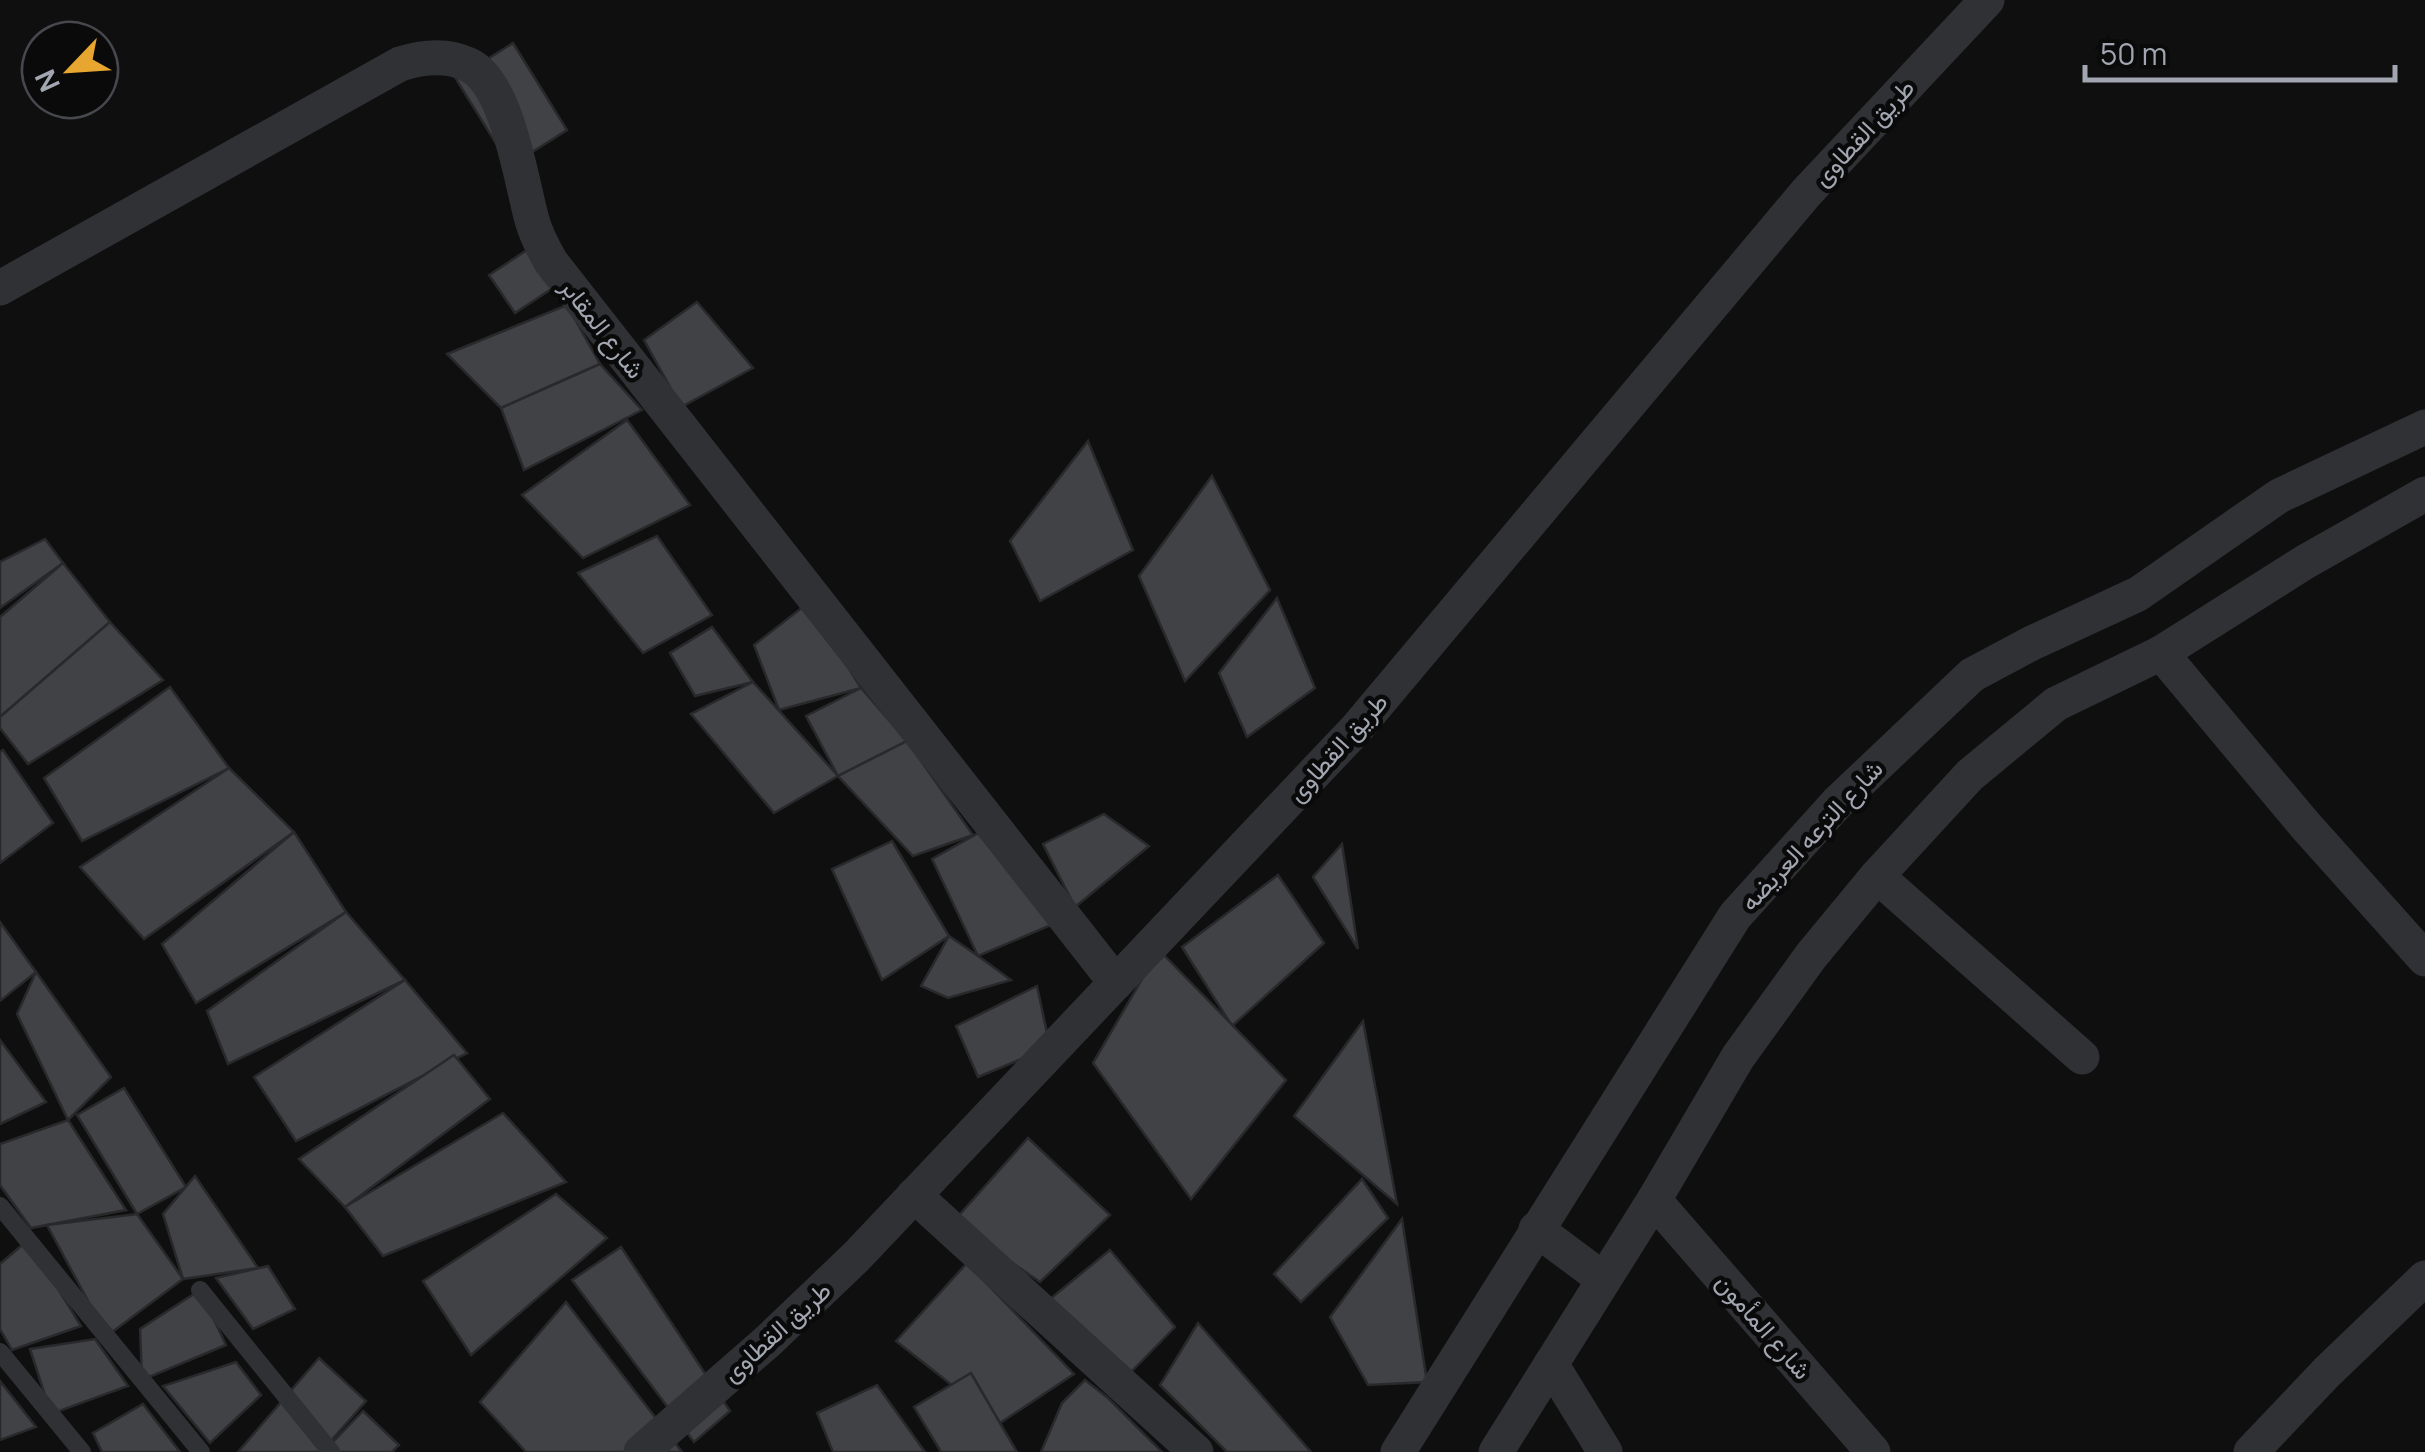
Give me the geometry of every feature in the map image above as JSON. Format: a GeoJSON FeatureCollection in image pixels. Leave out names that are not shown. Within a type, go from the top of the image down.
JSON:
{"type":"FeatureCollection","features":[{"type":"Feature","properties":{"kind":"street","name":"طريق القطاوى"},"geometry":{"type":"LineString","coordinates":[[641,1452],[817,1296],[1357,728],[1806,193],[1987,0]]}},
{"type":"Feature","properties":{"kind":"street","name":"شارع المقابر"},"geometry":{"type":"LineString","coordinates":[[0,288],[400,64],[426,56],[470,65],[482,74],[508,125],[532,222],[552,262],[1116,983]]}},
{"type":"Feature","properties":{"kind":"street","name":"شارع الترعه العريضه"},"geometry":{"type":"LineString","coordinates":[[1398,1452],[1735,916],[1838,802],[1972,676],[2032,642],[2138,594],[2279,496],[2425,427]]}},
{"type":"Feature","properties":{"kind":"street"},"geometry":{"type":"LineString","coordinates":[[1500,1450],[1738,1057],[1811,956],[1877,876],[1970,775],[2056,704],[2161,652],[2305,562],[2425,494]]}},
{"type":"Feature","properties":{"kind":"street"},"geometry":{"type":"LineString","coordinates":[[2161,652],[2305,825],[2425,960]]}},
{"type":"Feature","properties":{"kind":"street"},"geometry":{"type":"LineString","coordinates":[[1877,876],[2082,1057]]}},
{"type":"Feature","properties":{"kind":"street"},"geometry":{"type":"LineString","coordinates":[[914,1194],[1196,1452]]}},
{"type":"Feature","properties":{"kind":"street","name":"شارع المأمون"},"geometry":{"type":"LineString","coordinates":[[1654,1200],[1873,1452]]}},
{"type":"Feature","properties":{"kind":"street"},"geometry":{"type":"LineString","coordinates":[[1536,1228],[1603,1279]]}},
{"type":"Feature","properties":{"kind":"street"},"geometry":{"type":"LineString","coordinates":[[2251,1452],[2425,1278]]}},
{"type":"Feature","properties":{"kind":"street"},"geometry":{"type":"LineString","coordinates":[[1551,1364],[1605,1452]]}},
{"type":"Feature","properties":{"kind":"lane"},"geometry":{"type":"LineString","coordinates":[[0,1206],[202,1452]]}},
{"type":"Feature","properties":{"kind":"lane"},"geometry":{"type":"LineString","coordinates":[[200,1290],[331,1452]]}},
{"type":"Feature","properties":{"kind":"lane"},"geometry":{"type":"LineString","coordinates":[[0,1352],[82,1452]]}},
{"type":"Feature","properties":{"kind":"building"},"geometry":{"type":"Polygon","coordinates":[[[513,43],[567,130],[510,166],[456,79],[513,43]]]}},
{"type":"Feature","properties":{"kind":"building"},"geometry":{"type":"Polygon","coordinates":[[[533,246],[559,284],[515,313],[489,275],[533,246]]]}},
{"type":"Feature","properties":{"kind":"building"},"geometry":{"type":"Polygon","coordinates":[[[697,302],[753,368],[681,407],[644,340],[697,302]]]}},
{"type":"Feature","properties":{"kind":"building"},"geometry":{"type":"Polygon","coordinates":[[[567,305],[600,364],[501,408],[447,354],[567,305]]]}},
{"type":"Feature","properties":{"kind":"building"},"geometry":{"type":"Polygon","coordinates":[[[600,364],[642,410],[524,470],[501,408],[600,364]]]}},
{"type":"Feature","properties":{"kind":"building"},"geometry":{"type":"Polygon","coordinates":[[[627,420],[690,505],[583,558],[522,495],[627,420]]]}},
{"type":"Feature","properties":{"kind":"building"},"geometry":{"type":"Polygon","coordinates":[[[1088,441],[1133,550],[1040,601],[1010,541],[1088,441]]]}},
{"type":"Feature","properties":{"kind":"building"},"geometry":{"type":"Polygon","coordinates":[[[1212,476],[1270,590],[1185,681],[1139,576],[1212,476]]]}},
{"type":"Feature","properties":{"kind":"building"},"geometry":{"type":"Polygon","coordinates":[[[657,536],[712,615],[643,653],[578,573],[657,536]]]}},
{"type":"Feature","properties":{"kind":"building"},"geometry":{"type":"Polygon","coordinates":[[[45,539],[63,563],[0,608],[0,562],[45,539]]]}},
{"type":"Feature","properties":{"kind":"building"},"geometry":{"type":"Polygon","coordinates":[[[63,563],[110,622],[0,717],[0,617],[63,563]]]}},
{"type":"Feature","properties":{"kind":"building"},"geometry":{"type":"Polygon","coordinates":[[[1277,598],[1315,688],[1247,737],[1219,673],[1277,598]]]}},
{"type":"Feature","properties":{"kind":"building"},"geometry":{"type":"Polygon","coordinates":[[[808,603],[861,688],[779,710],[754,645],[808,603]]]}},
{"type":"Feature","properties":{"kind":"building"},"geometry":{"type":"Polygon","coordinates":[[[110,622],[163,680],[28,764],[0,728],[0,717],[110,622]]]}},
{"type":"Feature","properties":{"kind":"building"},"geometry":{"type":"Polygon","coordinates":[[[712,627],[753,682],[695,696],[670,653],[712,627]]]}},
{"type":"Feature","properties":{"kind":"building"},"geometry":{"type":"Polygon","coordinates":[[[753,682],[838,776],[774,813],[691,714],[753,682]]]}},
{"type":"Feature","properties":{"kind":"building"},"geometry":{"type":"Polygon","coordinates":[[[170,687],[229,768],[82,841],[44,778],[170,687]]]}},
{"type":"Feature","properties":{"kind":"building"},"geometry":{"type":"Polygon","coordinates":[[[861,688],[907,741],[838,776],[806,716],[861,688]]]}},
{"type":"Feature","properties":{"kind":"building"},"geometry":{"type":"Polygon","coordinates":[[[907,741],[973,835],[913,856],[838,776],[907,741]]]}},
{"type":"Feature","properties":{"kind":"building"},"geometry":{"type":"Polygon","coordinates":[[[3,750],[53,823],[0,863],[0,752],[3,750]]]}},
{"type":"Feature","properties":{"kind":"building"},"geometry":{"type":"Polygon","coordinates":[[[229,768],[294,832],[144,939],[80,867],[229,768]]]}},
{"type":"Feature","properties":{"kind":"building"},"geometry":{"type":"Polygon","coordinates":[[[1104,814],[1149,846],[1075,907],[1043,844],[1104,814]]]}},
{"type":"Feature","properties":{"kind":"building"},"geometry":{"type":"Polygon","coordinates":[[[982,831],[1051,925],[978,956],[932,859],[982,831]]]}},
{"type":"Feature","properties":{"kind":"building"},"geometry":{"type":"Polygon","coordinates":[[[294,832],[346,912],[196,1003],[162,944],[294,832]]]}},
{"type":"Feature","properties":{"kind":"building"},"geometry":{"type":"Polygon","coordinates":[[[892,841],[949,936],[882,980],[832,869],[892,841]]]}},
{"type":"Feature","properties":{"kind":"building"},"geometry":{"type":"Polygon","coordinates":[[[1342,844],[1358,949],[1313,877],[1342,844]]]}},
{"type":"Feature","properties":{"kind":"building"},"geometry":{"type":"Polygon","coordinates":[[[1278,875],[1324,943],[1232,1026],[1182,947],[1278,875]]]}},
{"type":"Feature","properties":{"kind":"building"},"geometry":{"type":"Polygon","coordinates":[[[346,912],[405,980],[228,1064],[207,1011],[346,912]]]}},
{"type":"Feature","properties":{"kind":"building"},"geometry":{"type":"Polygon","coordinates":[[[0,922],[36,972],[0,1001],[0,922]]]}},
{"type":"Feature","properties":{"kind":"building"},"geometry":{"type":"Polygon","coordinates":[[[949,936],[1011,980],[948,998],[921,986],[949,936]]]}},
{"type":"Feature","properties":{"kind":"building"},"geometry":{"type":"Polygon","coordinates":[[[1159,950],[1286,1080],[1191,1199],[1093,1063],[1159,950]]]}},
{"type":"Feature","properties":{"kind":"building"},"geometry":{"type":"Polygon","coordinates":[[[36,972],[111,1077],[68,1120],[17,1014],[36,972]]]}},
{"type":"Feature","properties":{"kind":"building"},"geometry":{"type":"Polygon","coordinates":[[[405,980],[467,1053],[296,1141],[254,1077],[405,980]]]}},
{"type":"Feature","properties":{"kind":"building"},"geometry":{"type":"Polygon","coordinates":[[[1037,986],[1050,1047],[978,1077],[956,1026],[1037,986]]]}},
{"type":"Feature","properties":{"kind":"building"},"geometry":{"type":"Polygon","coordinates":[[[1363,1021],[1397,1204],[1294,1116],[1363,1021]]]}},
{"type":"Feature","properties":{"kind":"building"},"geometry":{"type":"Polygon","coordinates":[[[0,1040],[46,1102],[0,1124],[0,1040]]]}},
{"type":"Feature","properties":{"kind":"building"},"geometry":{"type":"Polygon","coordinates":[[[454,1055],[490,1099],[345,1207],[299,1159],[454,1055]]]}},
{"type":"Feature","properties":{"kind":"building"},"geometry":{"type":"Polygon","coordinates":[[[124,1088],[186,1187],[137,1214],[77,1115],[124,1088]]]}},
{"type":"Feature","properties":{"kind":"building"},"geometry":{"type":"Polygon","coordinates":[[[503,1113],[566,1182],[383,1256],[345,1207],[503,1113]]]}},
{"type":"Feature","properties":{"kind":"building"},"geometry":{"type":"Polygon","coordinates":[[[68,1120],[126,1210],[31,1228],[0,1185],[0,1144],[68,1120]]]}},
{"type":"Feature","properties":{"kind":"building"},"geometry":{"type":"Polygon","coordinates":[[[1028,1138],[1110,1215],[1040,1282],[953,1222],[1028,1138]]]}},
{"type":"Feature","properties":{"kind":"building"},"geometry":{"type":"Polygon","coordinates":[[[195,1176],[258,1268],[183,1279],[163,1214],[195,1176]]]}},
{"type":"Feature","properties":{"kind":"building"},"geometry":{"type":"Polygon","coordinates":[[[1362,1179],[1388,1218],[1301,1302],[1274,1274],[1362,1179]]]}},
{"type":"Feature","properties":{"kind":"building"},"geometry":{"type":"Polygon","coordinates":[[[556,1194],[607,1238],[471,1355],[423,1281],[556,1194]]]}},
{"type":"Feature","properties":{"kind":"building"},"geometry":{"type":"Polygon","coordinates":[[[137,1214],[183,1279],[107,1336],[47,1225],[137,1214]]]}},
{"type":"Feature","properties":{"kind":"building"},"geometry":{"type":"Polygon","coordinates":[[[1402,1219],[1427,1382],[1368,1385],[1330,1317],[1402,1219]]]}},
{"type":"Feature","properties":{"kind":"building"},"geometry":{"type":"Polygon","coordinates":[[[28,1240],[81,1326],[12,1350],[0,1329],[0,1264],[28,1240]]]}},
{"type":"Feature","properties":{"kind":"building"},"geometry":{"type":"Polygon","coordinates":[[[621,1247],[730,1411],[694,1442],[572,1280],[621,1247]]]}},
{"type":"Feature","properties":{"kind":"building"},"geometry":{"type":"Polygon","coordinates":[[[1110,1250],[1175,1327],[1126,1377],[1050,1299],[1110,1250]]]}},
{"type":"Feature","properties":{"kind":"building"},"geometry":{"type":"Polygon","coordinates":[[[967,1263],[1074,1374],[1000,1423],[896,1341],[967,1263]]]}},
{"type":"Feature","properties":{"kind":"building"},"geometry":{"type":"Polygon","coordinates":[[[268,1266],[295,1309],[253,1329],[216,1278],[268,1266]]]}},
{"type":"Feature","properties":{"kind":"building"},"geometry":{"type":"Polygon","coordinates":[[[200,1290],[226,1345],[142,1380],[140,1329],[200,1290]]]}},
{"type":"Feature","properties":{"kind":"building"},"geometry":{"type":"Polygon","coordinates":[[[566,1302],[682,1452],[526,1452],[480,1402],[566,1302]]]}},
{"type":"Feature","properties":{"kind":"building"},"geometry":{"type":"Polygon","coordinates":[[[1198,1323],[1311,1452],[1227,1452],[1160,1385],[1198,1323]]]}},
{"type":"Feature","properties":{"kind":"building"},"geometry":{"type":"Polygon","coordinates":[[[95,1339],[128,1386],[51,1414],[30,1349],[95,1339]]]}},
{"type":"Feature","properties":{"kind":"building"},"geometry":{"type":"Polygon","coordinates":[[[319,1358],[366,1401],[321,1452],[238,1452],[319,1358]]]}},
{"type":"Feature","properties":{"kind":"building"},"geometry":{"type":"Polygon","coordinates":[[[236,1362],[261,1395],[210,1443],[163,1386],[236,1362]]]}},
{"type":"Feature","properties":{"kind":"building"},"geometry":{"type":"Polygon","coordinates":[[[971,1373],[1017,1452],[941,1452],[914,1407],[971,1373]]]}},
{"type":"Feature","properties":{"kind":"building"},"geometry":{"type":"Polygon","coordinates":[[[1085,1380],[1162,1452],[1041,1452],[1062,1403],[1085,1380]]]}},
{"type":"Feature","properties":{"kind":"building"},"geometry":{"type":"Polygon","coordinates":[[[0,1381],[36,1427],[0,1440],[0,1381]]]}},
{"type":"Feature","properties":{"kind":"building"},"geometry":{"type":"Polygon","coordinates":[[[877,1385],[925,1452],[833,1452],[817,1413],[877,1385]]]}},
{"type":"Feature","properties":{"kind":"building"},"geometry":{"type":"Polygon","coordinates":[[[143,1404],[180,1452],[102,1452],[93,1433],[143,1404]]]}},
{"type":"Feature","properties":{"kind":"building"},"geometry":{"type":"Polygon","coordinates":[[[363,1411],[399,1445],[392,1452],[323,1452],[363,1411]]]}}]}
